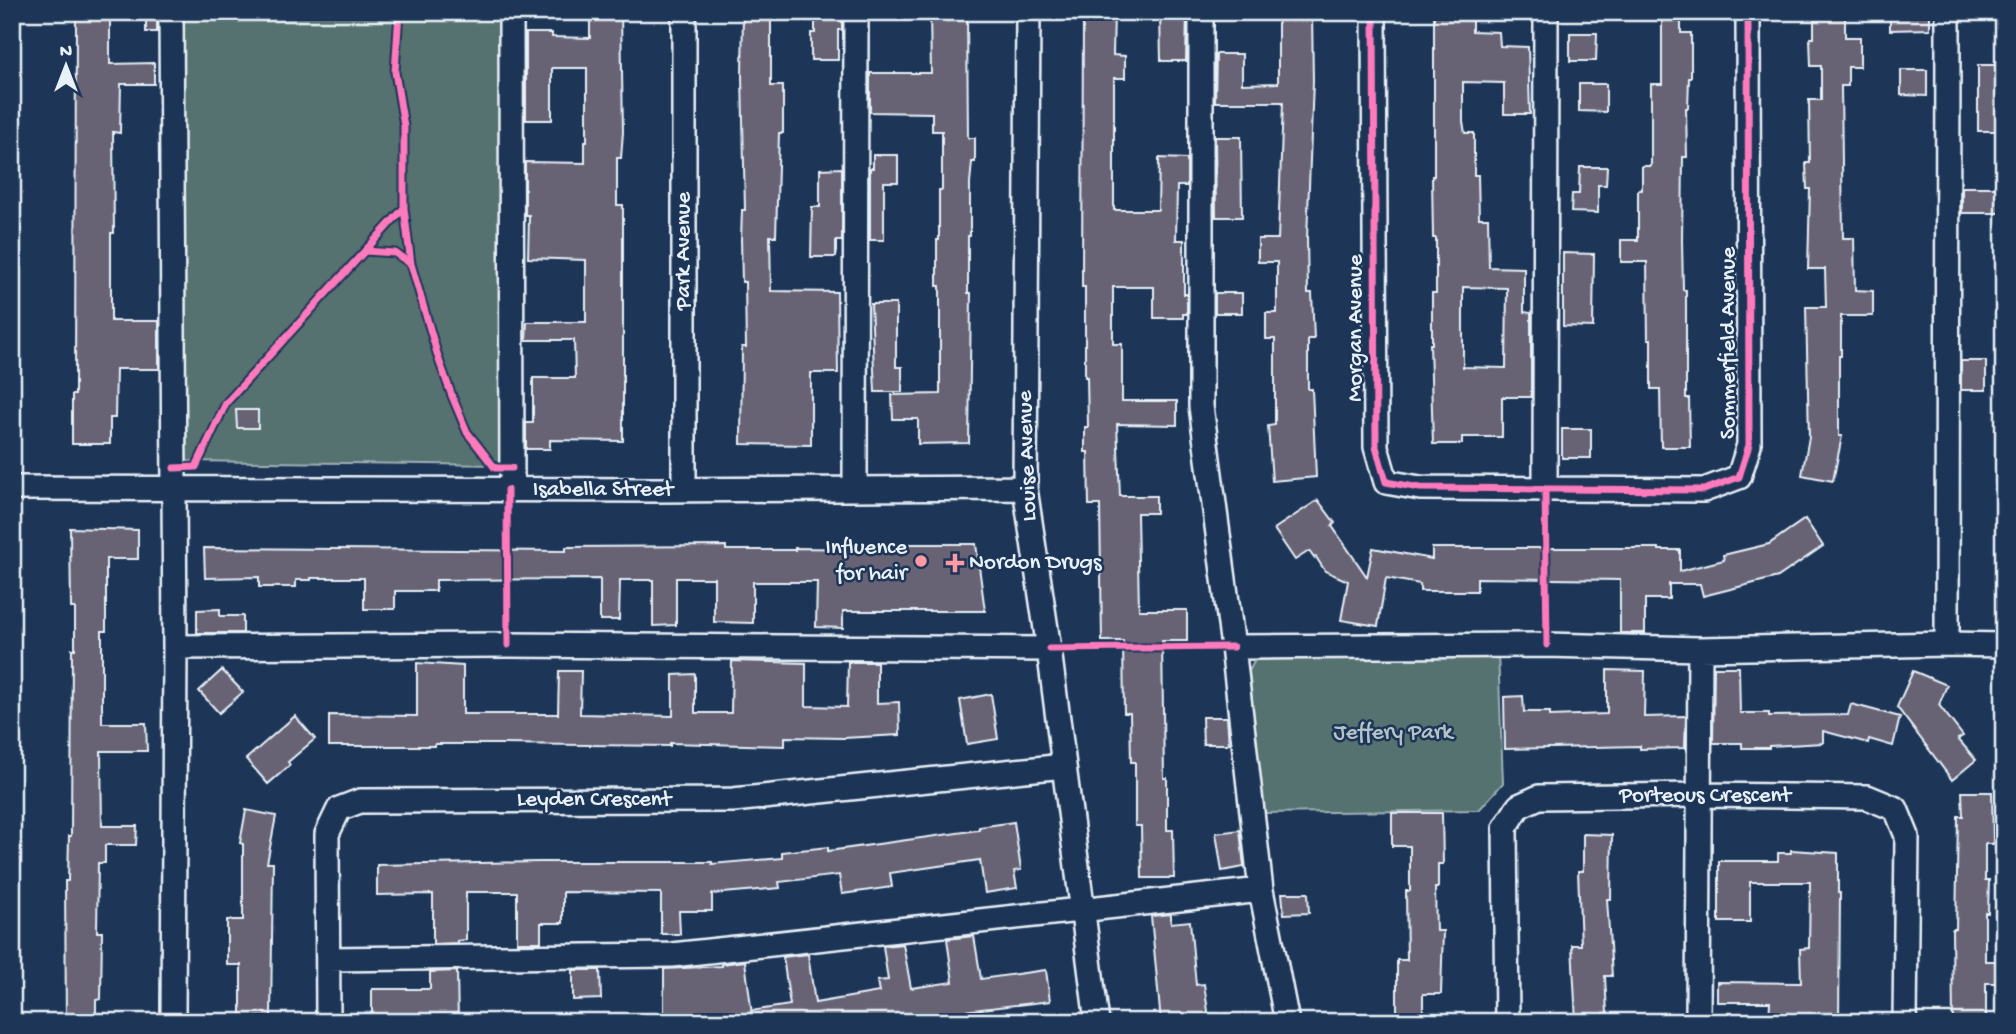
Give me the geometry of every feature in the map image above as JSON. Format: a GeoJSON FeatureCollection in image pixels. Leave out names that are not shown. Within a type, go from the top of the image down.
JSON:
{"type":"FeatureCollection","features":[{"type":"Feature","properties":{"kind":"street"},"geometry":{"type":"LineString","coordinates":[[171,12],[175,647],[173,1022]]}},
{"type":"Feature","properties":{"kind":"street"},"geometry":{"type":"LineString","coordinates":[[511,12],[512,490]]}},
{"type":"Feature","properties":{"kind":"street","name":"Park Avenue"},"geometry":{"type":"LineString","coordinates":[[684,12],[684,490]]}},
{"type":"Feature","properties":{"kind":"street"},"geometry":{"type":"LineString","coordinates":[[855,488],[856,12]]}},
{"type":"Feature","properties":{"kind":"street","name":"Louise Avenue"},"geometry":{"type":"LineString","coordinates":[[1028,12],[1025,488],[1049,649],[1097,1022]]}},
{"type":"Feature","properties":{"kind":"street"},"geometry":{"type":"LineString","coordinates":[[1201,12],[1201,406],[1233,647],[1261,890],[1287,1022]]}},
{"type":"Feature","properties":{"kind":"street","name":"Morgan Avenue"},"geometry":{"type":"LineString","coordinates":[[1374,12],[1376,447],[1386,482],[1420,488],[1545,490]]}},
{"type":"Feature","properties":{"kind":"street"},"geometry":{"type":"LineString","coordinates":[[1545,490],[1546,12]]}},
{"type":"Feature","properties":{"kind":"street","name":"Sommerfield Avenue"},"geometry":{"type":"LineString","coordinates":[[1545,490],[1704,490],[1739,477],[1749,446],[1748,12]]}},
{"type":"Feature","properties":{"kind":"street"},"geometry":{"type":"LineString","coordinates":[[1947,644],[1948,12]]}},
{"type":"Feature","properties":{"kind":"street","name":"Isabella Street"},"geometry":{"type":"LineString","coordinates":[[12,488],[1025,488]]}},
{"type":"Feature","properties":{"kind":"street"},"geometry":{"type":"LineString","coordinates":[[175,647],[508,645],[1049,649]]}},
{"type":"Feature","properties":{"kind":"street"},"geometry":{"type":"LineString","coordinates":[[1233,647],[1546,646],[1700,649],[2004,645]]}},
{"type":"Feature","properties":{"kind":"street"},"geometry":{"type":"LineString","coordinates":[[1698,1022],[1700,649]]}},
{"type":"Feature","properties":{"kind":"street","name":"Leyden Crescent"},"geometry":{"type":"LineString","coordinates":[[328,1022],[327,834],[339,808],[360,801],[733,800],[1064,766]]}},
{"type":"Feature","properties":{"kind":"street","name":"Porteous Crescent"},"geometry":{"type":"LineString","coordinates":[[1507,1022],[1505,828],[1519,806],[1539,797],[1700,795],[1867,797],[1896,809],[1907,836],[1905,1022]]}},
{"type":"Feature","properties":{"kind":"street"},"geometry":{"type":"LineString","coordinates":[[328,959],[672,955],[1261,890]]}},
{"type":"Feature","properties":{"kind":"green space"},"geometry":{"type":"Polygon","coordinates":[[[182,12],[501,12],[502,465],[183,461],[182,12]]]}},
{"type":"Feature","properties":{"kind":"green space","name":"Jeffery Park"},"geometry":{"type":"Polygon","coordinates":[[[1498,651],[1503,783],[1479,810],[1264,813],[1249,671],[1255,660],[1498,651]]]}},
{"type":"Feature","properties":{"kind":"building"},"geometry":{"type":"Polygon","coordinates":[[[76,12],[110,12],[110,64],[154,63],[154,84],[121,84],[120,133],[113,132],[111,321],[159,321],[159,369],[116,369],[115,418],[110,418],[110,444],[72,444],[72,395],[75,395],[76,12]]]}},
{"type":"Feature","properties":{"kind":"building"},"geometry":{"type":"Polygon","coordinates":[[[146,12],[157,12],[157,32],[146,32],[146,12]]]}},
{"type":"Feature","properties":{"kind":"building"},"geometry":{"type":"Polygon","coordinates":[[[590,12],[621,12],[623,132],[621,158],[617,158],[617,205],[623,205],[623,441],[550,440],[550,449],[526,449],[526,423],[533,423],[533,378],[575,378],[574,340],[526,340],[527,322],[586,322],[586,260],[528,258],[529,215],[525,215],[525,162],[585,163],[587,68],[552,68],[552,120],[526,120],[526,33],[590,38],[590,12]]]}},
{"type":"Feature","properties":{"kind":"building"},"geometry":{"type":"Polygon","coordinates":[[[743,12],[771,12],[771,86],[783,86],[783,133],[779,133],[776,236],[770,236],[771,291],[837,292],[838,373],[811,373],[811,445],[741,444],[742,347],[746,347],[741,240],[742,210],[745,210],[743,12]]]}},
{"type":"Feature","properties":{"kind":"building"},"geometry":{"type":"Polygon","coordinates":[[[815,12],[842,12],[842,30],[838,30],[838,60],[811,60],[811,33],[815,33],[815,12]]]}},
{"type":"Feature","properties":{"kind":"building"},"geometry":{"type":"Polygon","coordinates":[[[1083,12],[1114,12],[1113,55],[1125,56],[1125,78],[1114,78],[1114,210],[1158,210],[1159,158],[1187,159],[1187,186],[1177,186],[1176,240],[1184,240],[1184,294],[1187,294],[1187,314],[1183,314],[1183,318],[1154,318],[1154,287],[1113,287],[1113,344],[1122,344],[1122,401],[1177,401],[1177,425],[1117,424],[1120,496],[1156,496],[1156,513],[1137,513],[1139,610],[1187,610],[1187,641],[1162,641],[1164,778],[1167,778],[1167,830],[1173,830],[1174,878],[1142,878],[1141,826],[1135,826],[1135,762],[1131,762],[1130,713],[1124,713],[1123,641],[1102,641],[1100,505],[1089,505],[1088,452],[1085,452],[1085,427],[1088,427],[1085,287],[1082,287],[1083,12]]]}},
{"type":"Feature","properties":{"kind":"building"},"geometry":{"type":"Polygon","coordinates":[[[1160,12],[1187,12],[1186,61],[1161,61],[1160,12]]]}},
{"type":"Feature","properties":{"kind":"building"},"geometry":{"type":"Polygon","coordinates":[[[1278,12],[1312,12],[1313,81],[1307,239],[1308,293],[1312,293],[1314,339],[1308,339],[1308,389],[1312,389],[1316,477],[1272,481],[1268,426],[1275,425],[1275,339],[1266,339],[1266,313],[1277,313],[1277,262],[1258,262],[1258,239],[1278,239],[1283,102],[1215,102],[1216,54],[1242,54],[1242,84],[1278,83],[1278,12]]]}},
{"type":"Feature","properties":{"kind":"building"},"geometry":{"type":"Polygon","coordinates":[[[1434,12],[1472,12],[1472,31],[1499,32],[1500,46],[1528,47],[1530,114],[1504,114],[1504,83],[1463,82],[1465,133],[1474,133],[1474,175],[1478,175],[1479,218],[1488,218],[1489,267],[1524,268],[1524,312],[1531,313],[1531,397],[1502,397],[1502,437],[1462,437],[1462,444],[1433,444],[1430,344],[1432,293],[1436,293],[1434,12]],[[1463,287],[1463,367],[1506,368],[1507,288],[1463,287]]]}},
{"type":"Feature","properties":{"kind":"building"},"geometry":{"type":"Polygon","coordinates":[[[1662,12],[1681,12],[1681,33],[1691,33],[1691,78],[1686,108],[1687,157],[1683,157],[1682,240],[1683,290],[1686,290],[1686,398],[1689,398],[1690,447],[1661,447],[1660,389],[1651,389],[1647,262],[1621,262],[1621,240],[1638,240],[1638,190],[1642,190],[1642,166],[1651,166],[1651,84],[1662,84],[1662,12]]]}},
{"type":"Feature","properties":{"kind":"building"},"geometry":{"type":"Polygon","coordinates":[[[1814,12],[1845,12],[1845,37],[1860,37],[1860,67],[1848,67],[1848,86],[1841,86],[1843,238],[1854,238],[1855,290],[1873,291],[1873,316],[1841,316],[1839,436],[1842,436],[1833,481],[1802,475],[1809,437],[1806,307],[1826,307],[1825,269],[1808,269],[1810,189],[1807,189],[1806,163],[1810,163],[1809,100],[1821,100],[1821,66],[1811,66],[1810,38],[1814,38],[1814,12]]]}},
{"type":"Feature","properties":{"kind":"building"},"geometry":{"type":"Polygon","coordinates":[[[1890,12],[1930,12],[1930,29],[1890,30],[1890,12]]]}},
{"type":"Feature","properties":{"kind":"building"},"geometry":{"type":"Polygon","coordinates":[[[930,13],[967,13],[968,138],[975,138],[968,236],[968,293],[971,293],[969,443],[918,444],[918,419],[893,419],[892,395],[940,394],[940,286],[937,286],[937,240],[939,190],[942,190],[942,131],[932,131],[932,113],[870,112],[870,73],[931,73],[930,13]]]}},
{"type":"Feature","properties":{"kind":"building"},"geometry":{"type":"Polygon","coordinates":[[[1570,33],[1597,33],[1596,61],[1570,61],[1570,33]]]}},
{"type":"Feature","properties":{"kind":"building"},"geometry":{"type":"Polygon","coordinates":[[[1978,65],[1998,65],[2002,131],[1978,131],[1978,65]]]}},
{"type":"Feature","properties":{"kind":"building"},"geometry":{"type":"Polygon","coordinates":[[[1901,70],[1927,70],[1927,96],[1901,95],[1901,70]]]}},
{"type":"Feature","properties":{"kind":"building"},"geometry":{"type":"Polygon","coordinates":[[[1579,84],[1606,84],[1606,112],[1579,111],[1579,84]]]}},
{"type":"Feature","properties":{"kind":"building"},"geometry":{"type":"Polygon","coordinates":[[[1215,137],[1241,137],[1242,217],[1216,217],[1215,137]]]}},
{"type":"Feature","properties":{"kind":"building"},"geometry":{"type":"Polygon","coordinates":[[[873,155],[898,155],[898,182],[884,182],[884,240],[870,240],[870,168],[873,168],[873,155]]]}},
{"type":"Feature","properties":{"kind":"building"},"geometry":{"type":"Polygon","coordinates":[[[1580,167],[1607,167],[1606,185],[1598,185],[1598,213],[1571,212],[1572,194],[1579,194],[1580,167]]]}},
{"type":"Feature","properties":{"kind":"building"},"geometry":{"type":"Polygon","coordinates":[[[842,168],[842,241],[836,241],[836,257],[811,257],[812,207],[820,207],[820,169],[842,168]]]}},
{"type":"Feature","properties":{"kind":"building"},"geometry":{"type":"Polygon","coordinates":[[[1962,187],[2003,187],[2003,213],[1962,213],[1962,187]]]}},
{"type":"Feature","properties":{"kind":"building"},"geometry":{"type":"Polygon","coordinates":[[[1563,253],[1594,254],[1593,327],[1563,326],[1563,253]]]}},
{"type":"Feature","properties":{"kind":"building"},"geometry":{"type":"Polygon","coordinates":[[[1215,293],[1242,293],[1242,313],[1215,313],[1215,293]]]}},
{"type":"Feature","properties":{"kind":"building"},"geometry":{"type":"Polygon","coordinates":[[[871,304],[896,304],[896,367],[902,367],[902,392],[875,392],[871,304]]]}},
{"type":"Feature","properties":{"kind":"building"},"geometry":{"type":"Polygon","coordinates":[[[1961,361],[1986,361],[1986,390],[1961,390],[1961,361]]]}},
{"type":"Feature","properties":{"kind":"building"},"geometry":{"type":"Polygon","coordinates":[[[236,410],[258,410],[258,428],[237,428],[236,410]]]}},
{"type":"Feature","properties":{"kind":"building"},"geometry":{"type":"Polygon","coordinates":[[[1562,429],[1591,429],[1591,458],[1562,458],[1562,429]]]}},
{"type":"Feature","properties":{"kind":"building"},"geometry":{"type":"Polygon","coordinates":[[[1318,500],[1335,523],[1332,526],[1367,577],[1373,548],[1432,559],[1432,548],[1659,548],[1680,550],[1680,571],[1724,560],[1723,555],[1769,544],[1805,519],[1823,546],[1778,577],[1703,596],[1700,584],[1669,584],[1669,599],[1645,599],[1645,633],[1620,633],[1620,580],[1477,578],[1477,591],[1420,591],[1420,584],[1386,578],[1378,626],[1341,620],[1348,581],[1325,571],[1309,551],[1295,560],[1274,529],[1318,500]]]}},
{"type":"Feature","properties":{"kind":"building"},"geometry":{"type":"Polygon","coordinates":[[[70,528],[138,530],[138,559],[106,559],[106,631],[102,631],[102,723],[146,723],[147,751],[101,751],[102,826],[137,826],[136,845],[105,845],[105,863],[98,863],[97,932],[102,932],[101,999],[96,1000],[96,1022],[66,1022],[65,881],[68,881],[71,836],[72,649],[75,649],[75,608],[71,608],[70,528]]]}},
{"type":"Feature","properties":{"kind":"building"},"geometry":{"type":"Polygon","coordinates":[[[867,544],[976,544],[985,611],[843,611],[843,628],[816,627],[817,582],[753,582],[753,623],[714,622],[714,578],[676,578],[676,625],[653,626],[653,580],[620,580],[619,620],[600,620],[600,579],[436,580],[436,591],[395,591],[395,609],[364,609],[364,578],[311,578],[296,580],[296,587],[259,587],[259,577],[205,578],[204,548],[566,551],[566,547],[726,546],[726,550],[795,550],[867,549],[867,544]]]}},
{"type":"Feature","properties":{"kind":"building"},"geometry":{"type":"Polygon","coordinates":[[[220,609],[220,616],[243,616],[243,633],[197,633],[197,610],[220,609]]]}},
{"type":"Feature","properties":{"kind":"building"},"geometry":{"type":"Polygon","coordinates":[[[732,661],[806,663],[806,706],[847,707],[848,662],[877,662],[877,703],[899,702],[900,735],[785,737],[785,746],[670,743],[670,746],[329,746],[329,715],[417,716],[417,663],[463,666],[463,714],[558,714],[559,671],[581,671],[580,714],[673,716],[673,675],[695,674],[695,713],[731,713],[732,661]]]}},
{"type":"Feature","properties":{"kind":"building"},"geometry":{"type":"Polygon","coordinates":[[[1714,667],[1739,667],[1740,713],[1769,713],[1769,716],[1848,715],[1851,704],[1900,717],[1893,746],[1869,739],[1868,743],[1823,731],[1823,743],[1742,748],[1742,743],[1713,743],[1714,667]]]}},
{"type":"Feature","properties":{"kind":"building"},"geometry":{"type":"Polygon","coordinates":[[[222,670],[243,692],[219,713],[199,691],[222,670]]]}},
{"type":"Feature","properties":{"kind":"building"},"geometry":{"type":"Polygon","coordinates":[[[1607,670],[1645,671],[1644,717],[1686,716],[1685,748],[1640,749],[1640,746],[1505,749],[1504,697],[1523,696],[1524,712],[1550,712],[1550,716],[1607,714],[1607,670]]]}},
{"type":"Feature","properties":{"kind":"building"},"geometry":{"type":"Polygon","coordinates":[[[1913,671],[1947,685],[1939,705],[1963,736],[1958,739],[1976,760],[1952,780],[1897,707],[1913,671]]]}},
{"type":"Feature","properties":{"kind":"building"},"geometry":{"type":"Polygon","coordinates":[[[991,694],[998,739],[967,744],[960,700],[991,694]]]}},
{"type":"Feature","properties":{"kind":"building"},"geometry":{"type":"Polygon","coordinates":[[[295,716],[315,739],[268,784],[246,759],[295,716]]]}},
{"type":"Feature","properties":{"kind":"building"},"geometry":{"type":"Polygon","coordinates":[[[1202,717],[1227,717],[1229,744],[1203,744],[1202,717]]]}},
{"type":"Feature","properties":{"kind":"building"},"geometry":{"type":"Polygon","coordinates":[[[1962,792],[1992,792],[1993,844],[1985,844],[1985,880],[1989,880],[1988,913],[1985,913],[1985,961],[2004,961],[2004,983],[1986,983],[1986,1022],[1953,1022],[1952,929],[1956,929],[1958,816],[1963,816],[1962,792]]]}},
{"type":"Feature","properties":{"kind":"building"},"geometry":{"type":"Polygon","coordinates":[[[246,810],[276,816],[267,863],[273,863],[271,1017],[241,1017],[241,965],[227,965],[227,920],[243,920],[243,844],[240,843],[246,810]]]}},
{"type":"Feature","properties":{"kind":"building"},"geometry":{"type":"Polygon","coordinates":[[[1392,813],[1442,813],[1443,864],[1438,864],[1438,888],[1435,888],[1436,931],[1443,931],[1441,994],[1423,994],[1423,1022],[1397,1022],[1397,960],[1407,960],[1406,891],[1410,891],[1410,846],[1392,846],[1392,813]]]}},
{"type":"Feature","properties":{"kind":"building"},"geometry":{"type":"Polygon","coordinates":[[[1014,822],[1021,870],[1014,871],[1017,888],[985,893],[980,860],[890,873],[892,887],[842,894],[839,875],[779,882],[780,888],[712,894],[712,911],[679,911],[680,934],[661,934],[661,893],[563,892],[563,923],[541,923],[541,942],[517,942],[517,892],[466,892],[466,940],[433,944],[433,894],[377,895],[377,865],[538,862],[712,864],[782,858],[782,852],[828,847],[828,851],[979,830],[979,827],[1014,822]]]}},
{"type":"Feature","properties":{"kind":"building"},"geometry":{"type":"Polygon","coordinates":[[[1240,830],[1244,867],[1222,871],[1216,833],[1240,830]]]}},
{"type":"Feature","properties":{"kind":"building"},"geometry":{"type":"Polygon","coordinates":[[[1583,834],[1612,835],[1611,899],[1607,899],[1612,976],[1605,976],[1607,1013],[1604,1013],[1604,1022],[1576,1022],[1572,945],[1581,945],[1578,871],[1583,871],[1583,834]]]}},
{"type":"Feature","properties":{"kind":"building"},"geometry":{"type":"Polygon","coordinates":[[[1791,850],[1838,853],[1839,1022],[1769,1022],[1770,1002],[1717,1002],[1717,982],[1801,983],[1800,949],[1809,948],[1810,882],[1750,882],[1750,922],[1719,922],[1719,861],[1778,861],[1778,853],[1791,853],[1791,850]]]}},
{"type":"Feature","properties":{"kind":"building"},"geometry":{"type":"Polygon","coordinates":[[[1282,893],[1308,893],[1309,913],[1284,914],[1282,893]]]}},
{"type":"Feature","properties":{"kind":"building"},"geometry":{"type":"Polygon","coordinates":[[[1171,914],[1171,923],[1190,921],[1196,985],[1204,984],[1209,1018],[1161,1022],[1151,916],[1171,914]]]}},
{"type":"Feature","properties":{"kind":"building"},"geometry":{"type":"Polygon","coordinates":[[[974,936],[981,979],[1046,970],[1050,1001],[948,1013],[948,1016],[920,1021],[919,1018],[890,1022],[664,1022],[664,969],[722,966],[745,961],[752,1011],[790,1005],[783,957],[808,954],[815,1003],[879,992],[877,981],[888,980],[883,946],[903,944],[911,988],[953,982],[947,939],[974,936]]]}},
{"type":"Feature","properties":{"kind":"building"},"geometry":{"type":"Polygon","coordinates":[[[573,970],[600,970],[601,999],[573,1000],[573,970]]]}},
{"type":"Feature","properties":{"kind":"building"},"geometry":{"type":"Polygon","coordinates":[[[457,971],[458,1022],[376,1022],[376,1016],[372,1016],[372,989],[430,989],[430,972],[457,971]]]}},
{"type":"Feature","properties":{"kind":"cycle path"},"geometry":{"type":"LineString","coordinates":[[174,468],[196,467],[226,403],[404,208],[404,126],[395,72],[399,12]]}},
{"type":"Feature","properties":{"kind":"cycle path"},"geometry":{"type":"LineString","coordinates":[[1374,12],[1376,447],[1386,482],[1420,488],[1704,490],[1739,477],[1749,445],[1748,12]]}},
{"type":"Feature","properties":{"kind":"cycle path"},"geometry":{"type":"LineString","coordinates":[[365,251],[395,253],[411,264],[404,208]]}},
{"type":"Feature","properties":{"kind":"cycle path"},"geometry":{"type":"LineString","coordinates":[[411,264],[439,360],[467,432],[495,468],[512,468]]}},
{"type":"Feature","properties":{"kind":"cycle path"},"geometry":{"type":"LineString","coordinates":[[507,490],[508,645]]}},
{"type":"Feature","properties":{"kind":"cycle path"},"geometry":{"type":"LineString","coordinates":[[1545,490],[1547,645]]}},
{"type":"Feature","properties":{"kind":"cycle path"},"geometry":{"type":"LineString","coordinates":[[1049,649],[1233,647]]}},
{"type":"Feature","properties":{"kind":"place","name":"Influence for hair"},"geometry":{"type":"Point","coordinates":[921,561]}},
{"type":"Feature","properties":{"kind":"place","name":"Nordon Drugs"},"geometry":{"type":"Point","coordinates":[955,563]}}]}
